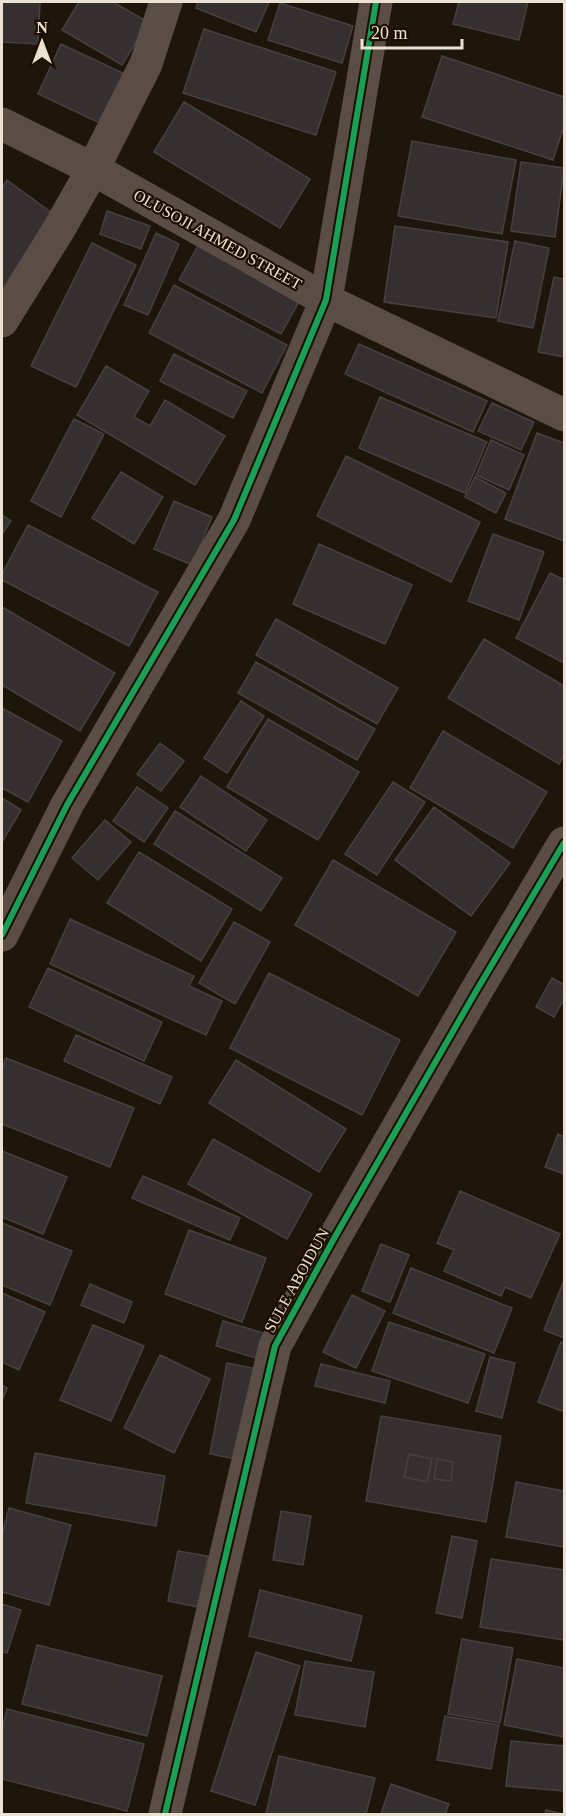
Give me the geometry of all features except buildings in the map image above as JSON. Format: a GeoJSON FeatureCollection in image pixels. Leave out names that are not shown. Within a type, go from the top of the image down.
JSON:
{"type":"FeatureCollection","features":[{"type":"Feature","properties":{"kind":"street"},"geometry":{"type":"LineString","coordinates":[[2,321],[93,169],[146,64],[166,2]]}},
{"type":"Feature","properties":{"kind":"street"},"geometry":{"type":"LineString","coordinates":[[2,935],[67,805],[234,520],[326,300],[376,2]]}},
{"type":"Feature","properties":{"kind":"street","name":"OLUSOJI AHMED STREET"},"geometry":{"type":"LineString","coordinates":[[2,124],[93,169],[326,300],[564,415]]}},
{"type":"Feature","properties":{"kind":"street","name":"SULE ABOIDUN"},"geometry":{"type":"LineString","coordinates":[[165,1815],[275,1346],[336,1235],[564,843]]}},
{"type":"Feature","properties":{"kind":"cycle path"},"geometry":{"type":"LineString","coordinates":[[2,935],[67,805],[234,520],[326,300],[376,2]]}},
{"type":"Feature","properties":{"kind":"cycle path"},"geometry":{"type":"LineString","coordinates":[[165,1814],[275,1346],[475,993],[564,843]]}}]}
